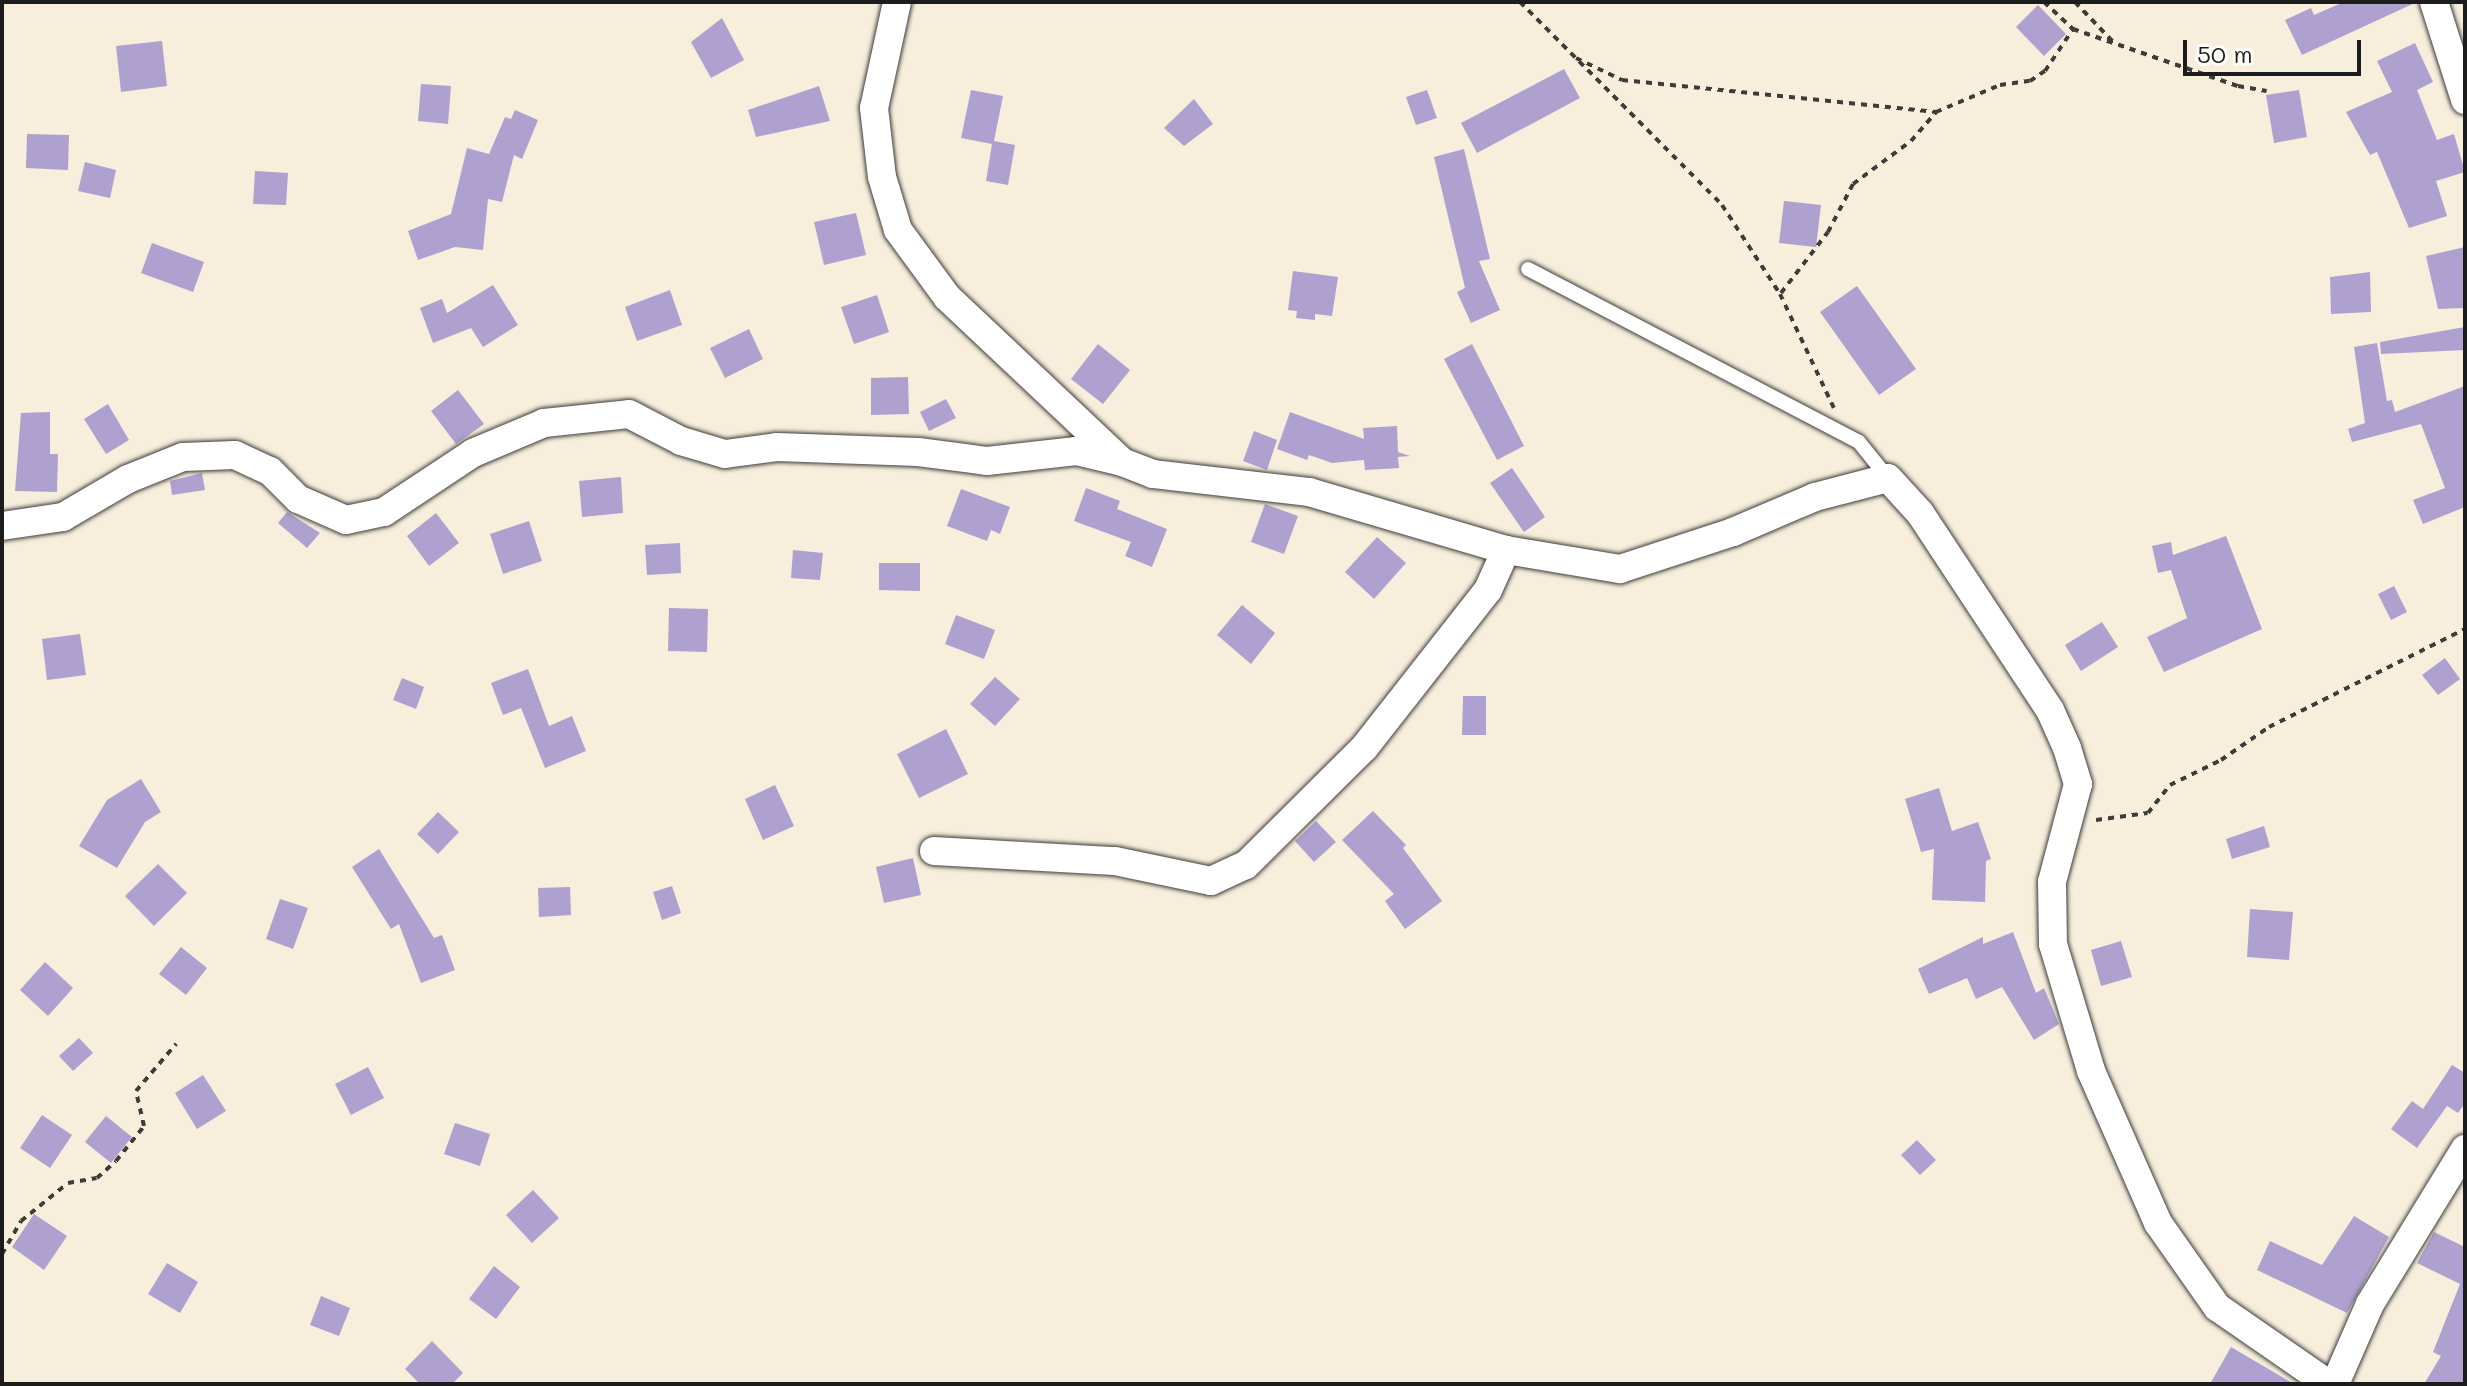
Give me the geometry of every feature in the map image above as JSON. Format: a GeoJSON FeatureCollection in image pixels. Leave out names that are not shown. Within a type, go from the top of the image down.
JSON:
{"type":"FeatureCollection","features":[{"type":"Feature","properties":{"kind":"street"},"geometry":{"type":"LineString","coordinates":[[897,2],[874,108],[882,177],[898,230],[947,297],[1122,462]]}},
{"type":"Feature","properties":{"kind":"street"},"geometry":{"type":"LineString","coordinates":[[2434,2],[2465,100]]}},
{"type":"Feature","properties":{"kind":"street"},"geometry":{"type":"LineString","coordinates":[[2,526],[63,517],[128,479],[183,457],[235,455],[270,471],[298,499],[346,520],[384,512],[473,453],[544,423],[629,414],[681,441],[725,454],[777,447],[918,452],[987,461],[1076,451],[1122,462],[1153,474],[1309,492],[1506,550],[1620,569],[1733,532],[1815,497],[1888,478],[1920,513],[2001,642],[2050,710],[2078,784],[2052,882],[2053,944],[2091,1071],[2158,1223],[2217,1307],[2328,1384]]}},
{"type":"Feature","properties":{"kind":"street"},"geometry":{"type":"LineString","coordinates":[[934,851],[1115,861],[1211,881],[1246,865],[1364,748],[1488,590],[1506,550]]}},
{"type":"Feature","properties":{"kind":"street"},"geometry":{"type":"LineString","coordinates":[[2335,1384],[2370,1304],[2465,1149]]}},
{"type":"Feature","properties":{"kind":"lane"},"geometry":{"type":"LineString","coordinates":[[1528,269],[1859,442],[1888,478]]}},
{"type":"Feature","properties":{"kind":"path"},"geometry":{"type":"LineString","coordinates":[[1520,2],[1722,205],[1780,294],[1822,391],[1859,442]]}},
{"type":"Feature","properties":{"kind":"path"},"geometry":{"type":"LineString","coordinates":[[2044,2],[2073,29],[2238,86],[2267,91]]}},
{"type":"Feature","properties":{"kind":"path"},"geometry":{"type":"LineString","coordinates":[[2075,2],[2118,46]]}},
{"type":"Feature","properties":{"kind":"path"},"geometry":{"type":"LineString","coordinates":[[1780,294],[1828,232],[1853,184],[1911,141],[1936,112],[2000,85],[2030,81],[2045,71],[2073,29]]}},
{"type":"Feature","properties":{"kind":"path"},"geometry":{"type":"LineString","coordinates":[[1576,58],[1622,80],[1936,112]]}},
{"type":"Feature","properties":{"kind":"path"},"geometry":{"type":"LineString","coordinates":[[2068,824],[2148,813],[2170,785],[2221,760],[2269,727],[2465,629]]}},
{"type":"Feature","properties":{"kind":"path"},"geometry":{"type":"LineString","coordinates":[[2,1254],[21,1221],[68,1183],[97,1178],[116,1161],[144,1126],[136,1091],[176,1044]]}},
{"type":"Feature","properties":{"kind":"building"},"geometry":{"type":"Polygon","coordinates":[[[2344,2],[2417,2],[2302,55],[2285,20],[2311,8],[2314,15],[2344,2]]]}},
{"type":"Feature","properties":{"kind":"building"},"geometry":{"type":"Polygon","coordinates":[[[2038,5],[2066,34],[2044,56],[2016,27],[2038,5]]]}},
{"type":"Feature","properties":{"kind":"building"},"geometry":{"type":"Polygon","coordinates":[[[722,18],[744,60],[711,78],[691,42],[722,18]]]}},
{"type":"Feature","properties":{"kind":"building"},"geometry":{"type":"Polygon","coordinates":[[[162,41],[167,86],[121,92],[116,46],[162,41]]]}},
{"type":"Feature","properties":{"kind":"building"},"geometry":{"type":"Polygon","coordinates":[[[2415,43],[2433,82],[2417,90],[2437,140],[2454,134],[2465,172],[2436,181],[2447,216],[2409,228],[2377,152],[2370,155],[2346,112],[2392,92],[2377,61],[2415,43]]]}},
{"type":"Feature","properties":{"kind":"building"},"geometry":{"type":"Polygon","coordinates":[[[1564,69],[1580,98],[1477,153],[1461,123],[1564,69]]]}},
{"type":"Feature","properties":{"kind":"building"},"geometry":{"type":"Polygon","coordinates":[[[421,84],[451,86],[448,124],[418,121],[421,84]]]}},
{"type":"Feature","properties":{"kind":"building"},"geometry":{"type":"Polygon","coordinates":[[[819,86],[830,121],[756,137],[748,110],[819,86]]]}},
{"type":"Feature","properties":{"kind":"building"},"geometry":{"type":"Polygon","coordinates":[[[971,90],[1003,96],[994,141],[1015,145],[1008,185],[986,181],[992,144],[961,138],[971,90]]]}},
{"type":"Feature","properties":{"kind":"building"},"geometry":{"type":"Polygon","coordinates":[[[1427,90],[1437,118],[1416,125],[1406,97],[1427,90]]]}},
{"type":"Feature","properties":{"kind":"building"},"geometry":{"type":"Polygon","coordinates":[[[2299,90],[2307,137],[2274,143],[2266,95],[2299,90]]]}},
{"type":"Feature","properties":{"kind":"building"},"geometry":{"type":"Polygon","coordinates":[[[1194,99],[1213,124],[1184,146],[1164,128],[1194,99]]]}},
{"type":"Feature","properties":{"kind":"building"},"geometry":{"type":"Polygon","coordinates":[[[515,110],[538,120],[522,159],[514,155],[502,202],[488,199],[483,250],[455,247],[418,260],[408,231],[451,214],[467,148],[489,154],[505,117],[511,119],[515,110]]]}},
{"type":"Feature","properties":{"kind":"building"},"geometry":{"type":"Polygon","coordinates":[[[27,134],[69,135],[68,170],[26,168],[27,134]]]}},
{"type":"Feature","properties":{"kind":"building"},"geometry":{"type":"Polygon","coordinates":[[[1464,149],[1490,259],[1479,261],[1500,310],[1471,323],[1457,292],[1465,288],[1434,157],[1464,149]]]}},
{"type":"Feature","properties":{"kind":"building"},"geometry":{"type":"Polygon","coordinates":[[[85,162],[116,170],[110,198],[78,191],[85,162]]]}},
{"type":"Feature","properties":{"kind":"building"},"geometry":{"type":"Polygon","coordinates":[[[255,171],[288,173],[286,205],[253,204],[255,171]]]}},
{"type":"Feature","properties":{"kind":"building"},"geometry":{"type":"Polygon","coordinates":[[[1784,201],[1821,205],[1816,247],[1779,243],[1784,201]]]}},
{"type":"Feature","properties":{"kind":"building"},"geometry":{"type":"Polygon","coordinates":[[[856,213],[866,255],[824,265],[814,222],[856,213]]]}},
{"type":"Feature","properties":{"kind":"building"},"geometry":{"type":"Polygon","coordinates":[[[152,243],[204,262],[193,292],[141,273],[152,243]]]}},
{"type":"Feature","properties":{"kind":"building"},"geometry":{"type":"Polygon","coordinates":[[[2465,247],[2465,308],[2438,309],[2426,256],[2465,247]]]}},
{"type":"Feature","properties":{"kind":"building"},"geometry":{"type":"Polygon","coordinates":[[[1293,271],[1338,277],[1332,316],[1315,314],[1315,320],[1296,318],[1297,311],[1288,310],[1293,271]]]}},
{"type":"Feature","properties":{"kind":"building"},"geometry":{"type":"Polygon","coordinates":[[[2370,272],[2371,312],[2331,314],[2330,277],[2370,272]]]}},
{"type":"Feature","properties":{"kind":"building"},"geometry":{"type":"Polygon","coordinates":[[[493,285],[518,325],[483,347],[471,328],[433,343],[420,308],[442,299],[447,313],[493,285]]]}},
{"type":"Feature","properties":{"kind":"building"},"geometry":{"type":"Polygon","coordinates":[[[1857,286],[1916,369],[1879,395],[1820,312],[1857,286]]]}},
{"type":"Feature","properties":{"kind":"building"},"geometry":{"type":"Polygon","coordinates":[[[670,290],[682,325],[637,341],[625,307],[670,290]]]}},
{"type":"Feature","properties":{"kind":"building"},"geometry":{"type":"Polygon","coordinates":[[[877,295],[889,332],[854,344],[841,307],[877,295]]]}},
{"type":"Feature","properties":{"kind":"building"},"geometry":{"type":"Polygon","coordinates":[[[2465,327],[2465,350],[2381,354],[2380,342],[2465,327]]]}},
{"type":"Feature","properties":{"kind":"building"},"geometry":{"type":"Polygon","coordinates":[[[749,329],[763,359],[725,378],[710,348],[749,329]]]}},
{"type":"Feature","properties":{"kind":"building"},"geometry":{"type":"Polygon","coordinates":[[[2377,343],[2387,401],[2392,400],[2395,412],[2465,386],[2465,507],[2423,524],[2413,500],[2445,488],[2421,424],[2352,442],[2348,429],[2365,423],[2354,347],[2377,343]]]}},
{"type":"Feature","properties":{"kind":"building"},"geometry":{"type":"Polygon","coordinates":[[[1098,344],[1130,370],[1103,404],[1071,379],[1098,344]]]}},
{"type":"Feature","properties":{"kind":"building"},"geometry":{"type":"Polygon","coordinates":[[[1472,344],[1524,446],[1497,460],[1444,359],[1472,344]]]}},
{"type":"Feature","properties":{"kind":"building"},"geometry":{"type":"Polygon","coordinates":[[[908,377],[909,414],[871,415],[871,378],[908,377]]]}},
{"type":"Feature","properties":{"kind":"building"},"geometry":{"type":"Polygon","coordinates":[[[458,390],[484,424],[456,444],[431,411],[458,390]]]}},
{"type":"Feature","properties":{"kind":"building"},"geometry":{"type":"Polygon","coordinates":[[[946,399],[956,418],[929,431],[920,412],[946,399]]]}},
{"type":"Feature","properties":{"kind":"building"},"geometry":{"type":"Polygon","coordinates":[[[108,404],[129,440],[106,454],[84,419],[108,404]]]}},
{"type":"Feature","properties":{"kind":"building"},"geometry":{"type":"Polygon","coordinates":[[[50,412],[50,454],[58,454],[57,492],[15,491],[21,413],[50,412]]]}},
{"type":"Feature","properties":{"kind":"building"},"geometry":{"type":"Polygon","coordinates":[[[1290,412],[1364,439],[1363,428],[1397,426],[1398,452],[1410,456],[1398,457],[1399,468],[1365,470],[1364,460],[1332,463],[1309,455],[1307,460],[1277,449],[1290,412]]]}},
{"type":"Feature","properties":{"kind":"building"},"geometry":{"type":"Polygon","coordinates":[[[1254,431],[1277,440],[1267,470],[1243,461],[1254,431]]]}},
{"type":"Feature","properties":{"kind":"building"},"geometry":{"type":"Polygon","coordinates":[[[1512,468],[1545,517],[1524,532],[1490,483],[1512,468]]]}},
{"type":"Feature","properties":{"kind":"building"},"geometry":{"type":"Polygon","coordinates":[[[202,473],[205,490],[172,495],[170,481],[202,473]]]}},
{"type":"Feature","properties":{"kind":"building"},"geometry":{"type":"Polygon","coordinates":[[[621,477],[623,513],[582,517],[579,481],[621,477]]]}},
{"type":"Feature","properties":{"kind":"building"},"geometry":{"type":"Polygon","coordinates":[[[1086,488],[1120,501],[1117,509],[1167,529],[1152,567],[1125,556],[1131,542],[1074,521],[1086,488]]]}},
{"type":"Feature","properties":{"kind":"building"},"geometry":{"type":"Polygon","coordinates":[[[961,489],[1010,507],[1000,534],[991,530],[987,541],[947,526],[961,489]]]}},
{"type":"Feature","properties":{"kind":"building"},"geometry":{"type":"Polygon","coordinates":[[[1265,504],[1298,516],[1284,554],[1251,542],[1265,504]]]}},
{"type":"Feature","properties":{"kind":"building"},"geometry":{"type":"Polygon","coordinates":[[[287,512],[320,533],[307,548],[278,523],[287,512]]]}},
{"type":"Feature","properties":{"kind":"building"},"geometry":{"type":"Polygon","coordinates":[[[436,513],[459,543],[429,566],[407,536],[436,513]]]}},
{"type":"Feature","properties":{"kind":"building"},"geometry":{"type":"Polygon","coordinates":[[[529,521],[542,561],[503,574],[490,534],[529,521]]]}},
{"type":"Feature","properties":{"kind":"building"},"geometry":{"type":"Polygon","coordinates":[[[2226,536],[2262,629],[2164,672],[2147,637],[2187,618],[2171,570],[2158,573],[2152,546],[2171,542],[2173,555],[2226,536]]]}},
{"type":"Feature","properties":{"kind":"building"},"geometry":{"type":"Polygon","coordinates":[[[1377,537],[1406,563],[1374,599],[1345,572],[1377,537]]]}},
{"type":"Feature","properties":{"kind":"building"},"geometry":{"type":"Polygon","coordinates":[[[680,543],[681,573],[647,575],[645,545],[680,543]]]}},
{"type":"Feature","properties":{"kind":"building"},"geometry":{"type":"Polygon","coordinates":[[[793,550],[823,553],[820,580],[791,578],[793,550]]]}},
{"type":"Feature","properties":{"kind":"building"},"geometry":{"type":"Polygon","coordinates":[[[879,563],[920,563],[920,591],[879,590],[879,563]]]}},
{"type":"Feature","properties":{"kind":"building"},"geometry":{"type":"Polygon","coordinates":[[[2394,586],[2407,612],[2391,620],[2378,594],[2394,586]]]}},
{"type":"Feature","properties":{"kind":"building"},"geometry":{"type":"Polygon","coordinates":[[[1242,605],[1275,633],[1251,664],[1217,635],[1242,605]]]}},
{"type":"Feature","properties":{"kind":"building"},"geometry":{"type":"Polygon","coordinates":[[[669,608],[708,609],[707,652],[668,651],[669,608]]]}},
{"type":"Feature","properties":{"kind":"building"},"geometry":{"type":"Polygon","coordinates":[[[956,615],[995,630],[984,659],[945,644],[956,615]]]}},
{"type":"Feature","properties":{"kind":"building"},"geometry":{"type":"Polygon","coordinates":[[[2102,622],[2118,647],[2081,671],[2065,645],[2102,622]]]}},
{"type":"Feature","properties":{"kind":"building"},"geometry":{"type":"Polygon","coordinates":[[[80,634],[86,675],[47,680],[42,639],[80,634]]]}},
{"type":"Feature","properties":{"kind":"building"},"geometry":{"type":"Polygon","coordinates":[[[2445,658],[2460,679],[2438,695],[2422,675],[2445,658]]]}},
{"type":"Feature","properties":{"kind":"building"},"geometry":{"type":"Polygon","coordinates":[[[528,669],[549,726],[572,716],[586,751],[545,768],[521,708],[503,715],[491,683],[528,669]]]}},
{"type":"Feature","properties":{"kind":"building"},"geometry":{"type":"Polygon","coordinates":[[[995,677],[1020,699],[995,726],[970,704],[995,677]]]}},
{"type":"Feature","properties":{"kind":"building"},"geometry":{"type":"Polygon","coordinates":[[[402,678],[424,687],[416,709],[393,700],[402,678]]]}},
{"type":"Feature","properties":{"kind":"building"},"geometry":{"type":"Polygon","coordinates":[[[1463,696],[1486,696],[1486,735],[1462,735],[1463,696]]]}},
{"type":"Feature","properties":{"kind":"building"},"geometry":{"type":"Polygon","coordinates":[[[946,729],[968,774],[919,798],[897,754],[946,729]]]}},
{"type":"Feature","properties":{"kind":"building"},"geometry":{"type":"Polygon","coordinates":[[[141,779],[161,812],[145,822],[117,868],[79,846],[107,800],[141,779]]]}},
{"type":"Feature","properties":{"kind":"building"},"geometry":{"type":"Polygon","coordinates":[[[775,785],[794,826],[763,840],[745,799],[775,785]]]}},
{"type":"Feature","properties":{"kind":"building"},"geometry":{"type":"Polygon","coordinates":[[[1939,788],[1952,831],[1978,822],[1991,859],[1986,861],[1985,902],[1932,900],[1934,849],[1921,852],[1905,799],[1939,788]]]}},
{"type":"Feature","properties":{"kind":"building"},"geometry":{"type":"Polygon","coordinates":[[[1373,811],[1406,845],[1403,848],[1442,901],[1405,929],[1385,901],[1394,894],[1342,840],[1373,811]]]}},
{"type":"Feature","properties":{"kind":"building"},"geometry":{"type":"Polygon","coordinates":[[[438,812],[459,832],[438,854],[417,834],[438,812]]]}},
{"type":"Feature","properties":{"kind":"building"},"geometry":{"type":"Polygon","coordinates":[[[1316,821],[1336,842],[1314,862],[1295,841],[1316,821]]]}},
{"type":"Feature","properties":{"kind":"building"},"geometry":{"type":"Polygon","coordinates":[[[2264,826],[2270,847],[2232,859],[2226,839],[2264,826]]]}},
{"type":"Feature","properties":{"kind":"building"},"geometry":{"type":"Polygon","coordinates":[[[379,849],[434,938],[442,935],[455,970],[421,983],[399,924],[391,929],[352,867],[379,849]]]}},
{"type":"Feature","properties":{"kind":"building"},"geometry":{"type":"Polygon","coordinates":[[[913,858],[921,895],[884,903],[876,867],[913,858]]]}},
{"type":"Feature","properties":{"kind":"building"},"geometry":{"type":"Polygon","coordinates":[[[158,864],[187,893],[154,926],[125,896],[158,864]]]}},
{"type":"Feature","properties":{"kind":"building"},"geometry":{"type":"Polygon","coordinates":[[[672,886],[681,913],[662,920],[653,892],[672,886]]]}},
{"type":"Feature","properties":{"kind":"building"},"geometry":{"type":"Polygon","coordinates":[[[570,887],[571,915],[539,917],[538,888],[570,887]]]}},
{"type":"Feature","properties":{"kind":"building"},"geometry":{"type":"Polygon","coordinates":[[[280,899],[308,908],[293,949],[266,939],[280,899]]]}},
{"type":"Feature","properties":{"kind":"building"},"geometry":{"type":"Polygon","coordinates":[[[2250,909],[2293,912],[2289,960],[2247,957],[2250,909]]]}},
{"type":"Feature","properties":{"kind":"building"},"geometry":{"type":"Polygon","coordinates":[[[2013,932],[2036,993],[2044,988],[2059,1024],[2034,1040],[2002,987],[1976,999],[1967,978],[1929,994],[1918,969],[1983,937],[1983,944],[2013,932]]]}},
{"type":"Feature","properties":{"kind":"building"},"geometry":{"type":"Polygon","coordinates":[[[2121,941],[2132,977],[2101,986],[2091,950],[2121,941]]]}},
{"type":"Feature","properties":{"kind":"building"},"geometry":{"type":"Polygon","coordinates":[[[181,947],[207,968],[186,995],[159,974],[181,947]]]}},
{"type":"Feature","properties":{"kind":"building"},"geometry":{"type":"Polygon","coordinates":[[[45,962],[73,988],[48,1016],[20,990],[45,962]]]}},
{"type":"Feature","properties":{"kind":"building"},"geometry":{"type":"Polygon","coordinates":[[[79,1038],[93,1053],[73,1071],[59,1056],[79,1038]]]}},
{"type":"Feature","properties":{"kind":"building"},"geometry":{"type":"Polygon","coordinates":[[[2452,1065],[2465,1073],[2465,1103],[2458,1113],[2447,1106],[2417,1148],[2391,1129],[2412,1101],[2423,1109],[2452,1065]]]}},
{"type":"Feature","properties":{"kind":"building"},"geometry":{"type":"Polygon","coordinates":[[[368,1067],[384,1098],[351,1115],[335,1084],[368,1067]]]}},
{"type":"Feature","properties":{"kind":"building"},"geometry":{"type":"Polygon","coordinates":[[[203,1075],[226,1111],[197,1129],[175,1093],[203,1075]]]}},
{"type":"Feature","properties":{"kind":"building"},"geometry":{"type":"Polygon","coordinates":[[[42,1115],[72,1135],[50,1168],[20,1148],[42,1115]]]}},
{"type":"Feature","properties":{"kind":"building"},"geometry":{"type":"Polygon","coordinates":[[[106,1116],[132,1137],[111,1163],[85,1142],[106,1116]]]}},
{"type":"Feature","properties":{"kind":"building"},"geometry":{"type":"Polygon","coordinates":[[[455,1123],[490,1134],[480,1166],[444,1154],[455,1123]]]}},
{"type":"Feature","properties":{"kind":"building"},"geometry":{"type":"Polygon","coordinates":[[[1917,1140],[1936,1160],[1920,1175],[1901,1155],[1917,1140]]]}},
{"type":"Feature","properties":{"kind":"building"},"geometry":{"type":"Polygon","coordinates":[[[533,1190],[559,1218],[532,1243],[506,1215],[533,1190]]]}},
{"type":"Feature","properties":{"kind":"building"},"geometry":{"type":"Polygon","coordinates":[[[34,1214],[67,1236],[44,1270],[12,1247],[34,1214]]]}},
{"type":"Feature","properties":{"kind":"building"},"geometry":{"type":"Polygon","coordinates":[[[2354,1216],[2389,1237],[2347,1313],[2257,1270],[2270,1241],[2322,1265],[2354,1216]]]}},
{"type":"Feature","properties":{"kind":"building"},"geometry":{"type":"Polygon","coordinates":[[[2434,1232],[2465,1247],[2465,1384],[2424,1384],[2441,1356],[2433,1352],[2460,1284],[2417,1263],[2434,1232]]]}},
{"type":"Feature","properties":{"kind":"building"},"geometry":{"type":"Polygon","coordinates":[[[167,1263],[198,1282],[180,1313],[148,1294],[167,1263]]]}},
{"type":"Feature","properties":{"kind":"building"},"geometry":{"type":"Polygon","coordinates":[[[494,1266],[520,1287],[496,1319],[469,1299],[494,1266]]]}},
{"type":"Feature","properties":{"kind":"building"},"geometry":{"type":"Polygon","coordinates":[[[321,1296],[350,1308],[339,1336],[310,1325],[321,1296]]]}},
{"type":"Feature","properties":{"kind":"building"},"geometry":{"type":"Polygon","coordinates":[[[432,1341],[463,1373],[452,1384],[420,1384],[405,1369],[432,1341]]]}},
{"type":"Feature","properties":{"kind":"building"},"geometry":{"type":"Polygon","coordinates":[[[2231,1347],[2294,1384],[2210,1384],[2231,1347]]]}}]}
